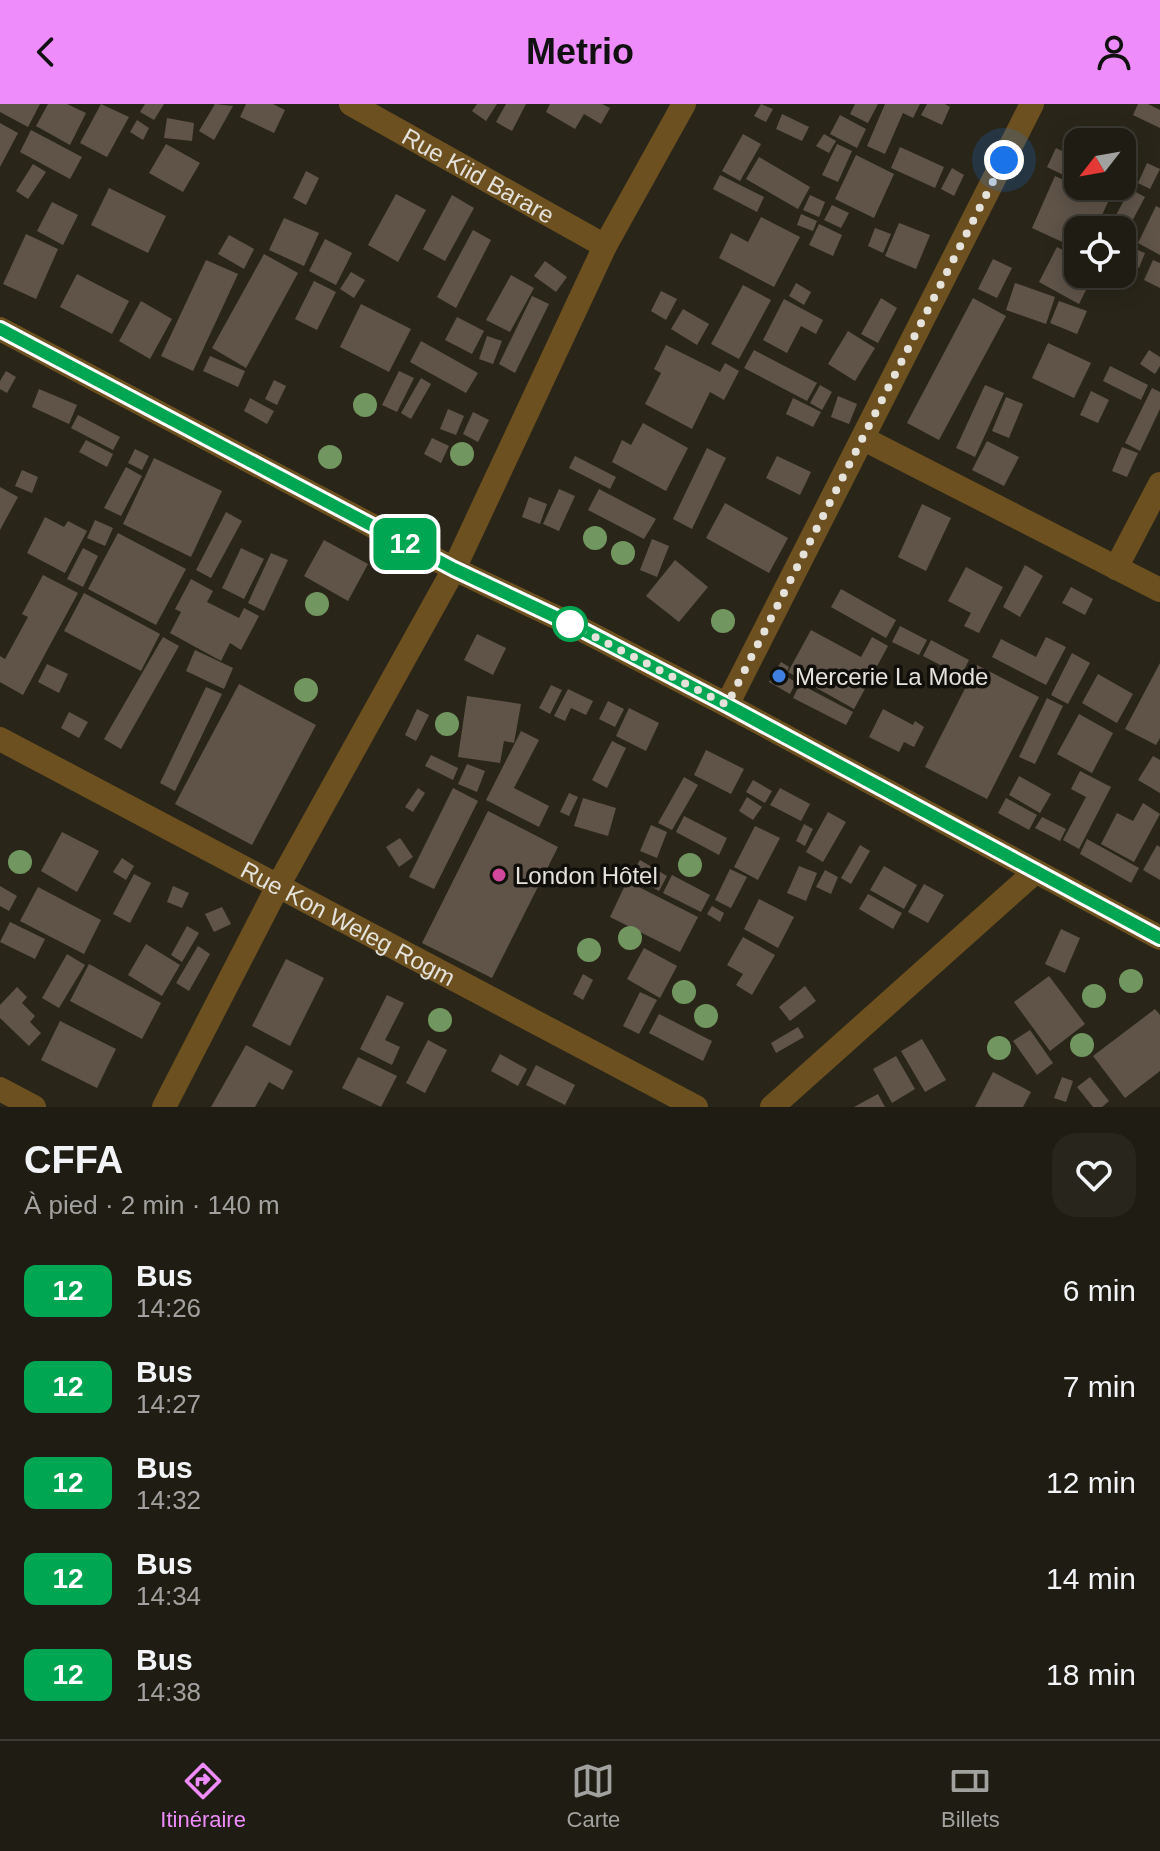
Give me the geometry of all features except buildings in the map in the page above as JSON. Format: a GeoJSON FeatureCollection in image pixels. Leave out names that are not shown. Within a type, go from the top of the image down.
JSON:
{"type":"FeatureCollection","features":[{"type":"Feature","properties":{"kind":"street","name":"Rue Kiid Barare"},"geometry":{"type":"LineString","coordinates":[[351,104],[605,246]]}},
{"type":"Feature","properties":{"kind":"street"},"geometry":{"type":"LineString","coordinates":[[164,1107],[279,884],[454,569],[605,246],[684,104]]}},
{"type":"Feature","properties":{"kind":"street"},"geometry":{"type":"LineString","coordinates":[[727,705],[1032,104]]}},
{"type":"Feature","properties":{"kind":"street"},"geometry":{"type":"LineString","coordinates":[[0,329],[454,569],[581,629],[727,705],[1160,938]]}},
{"type":"Feature","properties":{"kind":"street"},"geometry":{"type":"LineString","coordinates":[[864,439],[1160,590]]}},
{"type":"Feature","properties":{"kind":"street"},"geometry":{"type":"LineString","coordinates":[[1116,568],[1160,484]]}},
{"type":"Feature","properties":{"kind":"street","name":"Rue Kon Weleg Rogm"},"geometry":{"type":"LineString","coordinates":[[0,739],[696,1107]]}},
{"type":"Feature","properties":{"kind":"street"},"geometry":{"type":"LineString","coordinates":[[772,1107],[1035,872]]}},
{"type":"Feature","properties":{"kind":"street"},"geometry":{"type":"LineString","coordinates":[[0,1089],[34,1107]]}},
{"type":"Feature","properties":{"kind":"bus line","name":"12"},"geometry":{"type":"LineString","coordinates":[[0,329],[454,569],[581,629],[727,705],[1160,938]]}},
{"type":"Feature","properties":{"kind":"place","name":"Mercerie La Mode"},"geometry":{"type":"Point","coordinates":[779,676]}},
{"type":"Feature","properties":{"kind":"place","name":"London Hôtel"},"geometry":{"type":"Point","coordinates":[499,875]}},
{"type":"Feature","properties":{"kind":"route"},"geometry":{"type":"LineString","coordinates":[[570,624],[727,705],[1004,160]]}}]}
